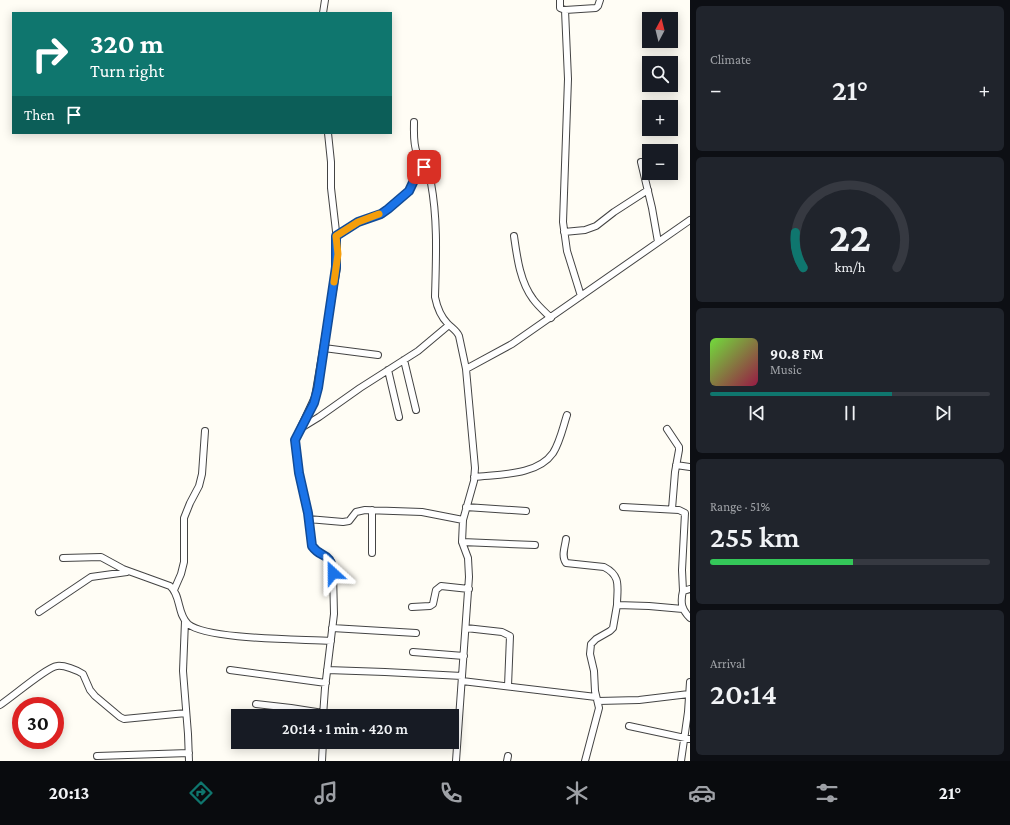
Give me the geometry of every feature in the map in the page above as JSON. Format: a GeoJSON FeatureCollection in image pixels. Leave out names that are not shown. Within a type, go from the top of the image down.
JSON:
{"type":"FeatureCollection","features":[{"type":"Feature","properties":{"kind":"street"},"geometry":{"type":"LineString","coordinates":[[323,12],[325,0]]}},
{"type":"Feature","properties":{"kind":"street"},"geometry":{"type":"LineString","coordinates":[[560,0],[560,8],[565,10],[596,8],[600,0]]}},
{"type":"Feature","properties":{"kind":"street"},"geometry":{"type":"LineString","coordinates":[[565,10],[568,79],[564,232],[567,251],[581,296]]}},
{"type":"Feature","properties":{"kind":"street"},"geometry":{"type":"LineString","coordinates":[[414,122],[415,147],[428,174],[431,184],[436,232],[435,297],[441,316],[458,332],[459,336],[466,369],[475,468],[463,520],[462,542],[469,564],[466,628],[456,761]]}},
{"type":"Feature","properties":{"kind":"street"},"geometry":{"type":"LineString","coordinates":[[324,709],[334,614],[332,563],[312,546],[299,473],[295,440],[315,397],[336,267],[336,236],[331,188],[331,162],[328,134]]}},
{"type":"Feature","properties":{"kind":"street"},"geometry":{"type":"LineString","coordinates":[[641,162],[658,242]]}},
{"type":"Feature","properties":{"kind":"street"},"geometry":{"type":"LineString","coordinates":[[336,236],[358,222],[381,214],[388,209],[409,191],[417,174],[424,167]]}},
{"type":"Feature","properties":{"kind":"street"},"geometry":{"type":"LineString","coordinates":[[564,232],[585,230],[596,226],[614,212],[648,190]]}},
{"type":"Feature","properties":{"kind":"street"},"geometry":{"type":"LineString","coordinates":[[466,369],[512,344],[690,220]]}},
{"type":"Feature","properties":{"kind":"street"},"geometry":{"type":"LineString","coordinates":[[514,236],[518,265],[528,291],[536,304],[550,318]]}},
{"type":"Feature","properties":{"kind":"street"},"geometry":{"type":"LineString","coordinates":[[300,429],[418,351],[449,325]]}},
{"type":"Feature","properties":{"kind":"street"},"geometry":{"type":"LineString","coordinates":[[324,348],[378,354]]}},
{"type":"Feature","properties":{"kind":"street"},"geometry":{"type":"LineString","coordinates":[[404,360],[416,410]]}},
{"type":"Feature","properties":{"kind":"street"},"geometry":{"type":"LineString","coordinates":[[388,370],[399,417]]}},
{"type":"Feature","properties":{"kind":"street"},"geometry":{"type":"LineString","coordinates":[[474,477],[530,470],[543,462],[549,458],[556,447],[567,415]]}},
{"type":"Feature","properties":{"kind":"street"},"geometry":{"type":"LineString","coordinates":[[667,429],[679,447],[672,509]]}},
{"type":"Feature","properties":{"kind":"street"},"geometry":{"type":"LineString","coordinates":[[205,431],[202,474],[199,486],[184,518],[184,562],[181,574],[174,590],[182,615],[190,625],[202,630],[223,634],[331,641]]}},
{"type":"Feature","properties":{"kind":"street"},"geometry":{"type":"LineString","coordinates":[[676,465],[690,467]]}},
{"type":"Feature","properties":{"kind":"street"},"geometry":{"type":"LineString","coordinates":[[466,507],[526,511]]}},
{"type":"Feature","properties":{"kind":"street"},"geometry":{"type":"LineString","coordinates":[[623,507],[672,509],[685,513],[687,534],[682,570],[683,591],[681,602],[683,610],[690,618]]}},
{"type":"Feature","properties":{"kind":"street"},"geometry":{"type":"LineString","coordinates":[[308,519],[343,522],[349,521],[356,512],[360,510],[372,510],[422,512],[463,520]]}},
{"type":"Feature","properties":{"kind":"street"},"geometry":{"type":"LineString","coordinates":[[372,510],[372,553]]}},
{"type":"Feature","properties":{"kind":"street"},"geometry":{"type":"LineString","coordinates":[[566,539],[564,556],[564,561],[566,563],[604,567],[609,570],[618,581],[617,605],[613,628],[591,644],[590,654],[594,670],[599,708],[585,761]]}},
{"type":"Feature","properties":{"kind":"street"},"geometry":{"type":"LineString","coordinates":[[462,542],[535,545]]}},
{"type":"Feature","properties":{"kind":"street"},"geometry":{"type":"LineString","coordinates":[[63,558],[101,557],[129,571],[154,580],[174,590]]}},
{"type":"Feature","properties":{"kind":"street"},"geometry":{"type":"LineString","coordinates":[[39,612],[91,577],[129,571]]}},
{"type":"Feature","properties":{"kind":"street"},"geometry":{"type":"LineString","coordinates":[[412,607],[430,606],[433,604],[436,590],[441,586],[468,588]]}},
{"type":"Feature","properties":{"kind":"street"},"geometry":{"type":"LineString","coordinates":[[683,591],[690,589]]}},
{"type":"Feature","properties":{"kind":"street"},"geometry":{"type":"LineString","coordinates":[[617,605],[649,606],[683,610]]}},
{"type":"Feature","properties":{"kind":"street"},"geometry":{"type":"LineString","coordinates":[[185,620],[183,670],[189,761]]}},
{"type":"Feature","properties":{"kind":"street"},"geometry":{"type":"LineString","coordinates":[[332,628],[416,633]]}},
{"type":"Feature","properties":{"kind":"street"},"geometry":{"type":"LineString","coordinates":[[466,628],[502,632],[510,636],[508,686]]}},
{"type":"Feature","properties":{"kind":"street"},"geometry":{"type":"LineString","coordinates":[[413,652],[464,656]]}},
{"type":"Feature","properties":{"kind":"street"},"geometry":{"type":"LineString","coordinates":[[0,705],[42,674],[53,667],[58,666],[83,674],[90,690],[95,696],[124,719],[186,713]]}},
{"type":"Feature","properties":{"kind":"street"},"geometry":{"type":"LineString","coordinates":[[230,670],[326,683]]}},
{"type":"Feature","properties":{"kind":"street"},"geometry":{"type":"LineString","coordinates":[[327,670],[385,672],[462,678],[597,699],[647,699],[689,694]]}},
{"type":"Feature","properties":{"kind":"street"},"geometry":{"type":"LineString","coordinates":[[681,761],[687,739],[690,682]]}},
{"type":"Feature","properties":{"kind":"street"},"geometry":{"type":"LineString","coordinates":[[256,704],[296,709]]}},
{"type":"Feature","properties":{"kind":"street"},"geometry":{"type":"LineString","coordinates":[[629,726],[687,739]]}},
{"type":"Feature","properties":{"kind":"street"},"geometry":{"type":"LineString","coordinates":[[322,761],[323,749]]}},
{"type":"Feature","properties":{"kind":"street"},"geometry":{"type":"LineString","coordinates":[[97,756],[189,753]]}},
{"type":"Feature","properties":{"kind":"slow traffic"},"geometry":{"type":"LineString","coordinates":[[334,282],[338,254],[336,236],[358,222],[379,214]]}},
{"type":"Feature","properties":{"kind":"route"},"geometry":{"type":"LineString","coordinates":[[333,573],[332,563],[330,560],[312,546],[308,513],[299,473],[295,440],[296,435],[314,403],[318,388],[338,254],[336,236],[358,222],[381,214],[388,209],[409,191],[417,174],[424,167]]}}]}
